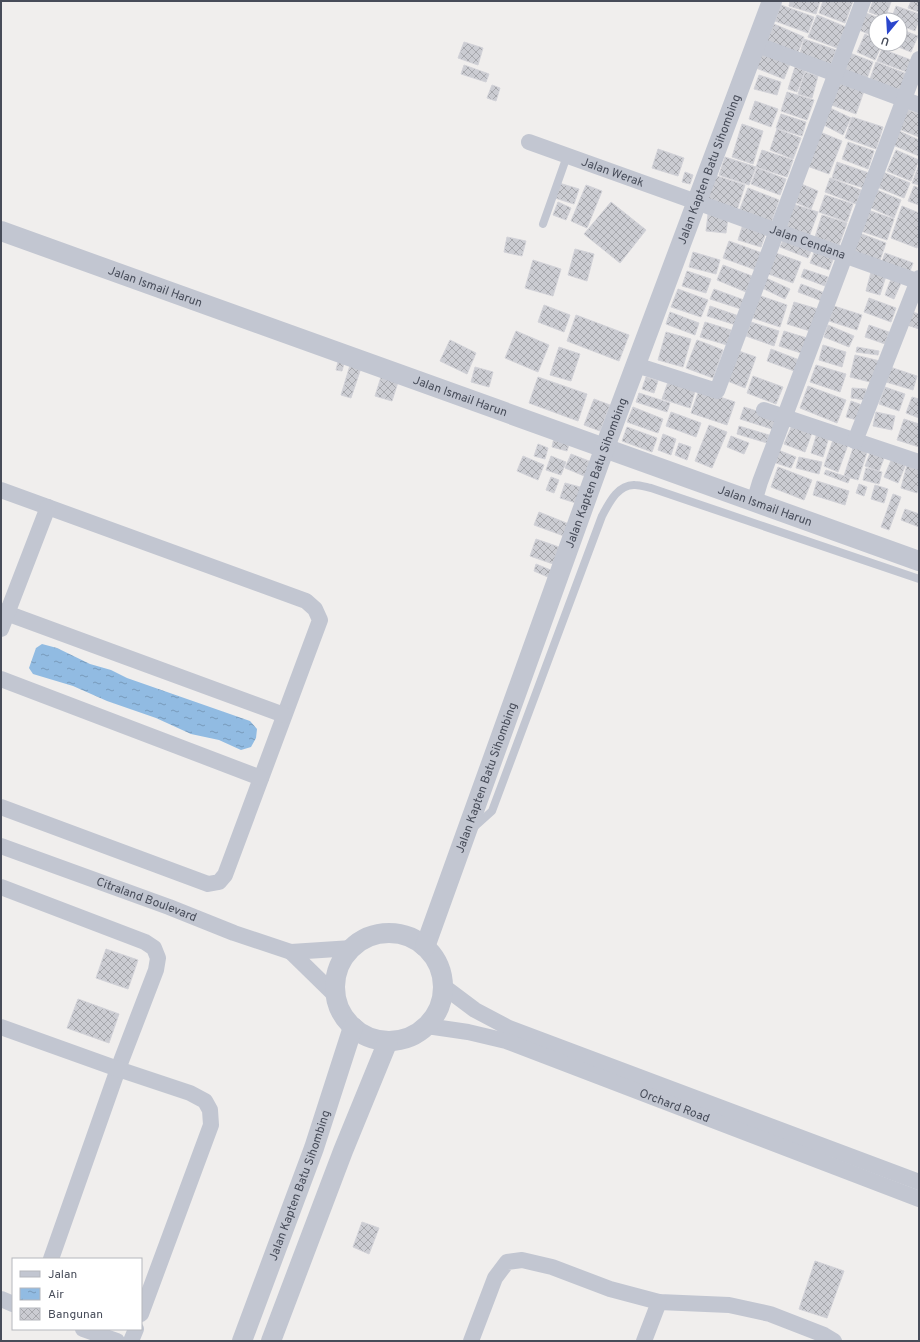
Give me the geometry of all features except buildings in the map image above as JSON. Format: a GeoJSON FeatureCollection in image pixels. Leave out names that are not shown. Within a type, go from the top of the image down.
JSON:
{"type":"FeatureCollection","features":[{"type":"Feature","properties":{"kind":"street","name":"Jalan Kapten Batu Sihombing"},"geometry":{"type":"LineString","coordinates":[[424,947],[605,447],[772,1]]}},
{"type":"Feature","properties":{"kind":"street"},"geometry":{"type":"LineString","coordinates":[[636,365],[716,392],[863,1]]}},
{"type":"Feature","properties":{"kind":"street"},"geometry":{"type":"LineString","coordinates":[[755,46],[919,104]]}},
{"type":"Feature","properties":{"kind":"street"},"geometry":{"type":"LineString","coordinates":[[754,502],[784,417],[919,58]]}},
{"type":"Feature","properties":{"kind":"street","name":"Jalan Werak"},"geometry":{"type":"LineString","coordinates":[[529,142],[696,202]]}},
{"type":"Feature","properties":{"kind":"street","name":"Jalan Cendana"},"geometry":{"type":"LineString","coordinates":[[696,202],[845,256],[919,280]]}},
{"type":"Feature","properties":{"kind":"street","name":"Jalan Ismail Harun"},"geometry":{"type":"LineString","coordinates":[[1,231],[919,561]]}},
{"type":"Feature","properties":{"kind":"street"},"geometry":{"type":"LineString","coordinates":[[855,441],[919,280]]}},
{"type":"Feature","properties":{"kind":"street"},"geometry":{"type":"LineString","coordinates":[[764,410],[919,462]]}},
{"type":"Feature","properties":{"kind":"street"},"geometry":{"type":"LineString","coordinates":[[1,490],[306,601],[315,609],[320,620],[224,875],[219,882],[208,884],[1,807]]}},
{"type":"Feature","properties":{"kind":"street"},"geometry":{"type":"LineString","coordinates":[[1,629],[4,612],[48,507]]}},
{"type":"Feature","properties":{"kind":"street"},"geometry":{"type":"LineString","coordinates":[[4,612],[284,715]]}},
{"type":"Feature","properties":{"kind":"street"},"geometry":{"type":"LineString","coordinates":[[1,679],[261,778]]}},
{"type":"Feature","properties":{"kind":"street","name":"Citraland Boulevard"},"geometry":{"type":"LineString","coordinates":[[1,846],[169,907],[234,933],[291,952],[352,948]]}},
{"type":"Feature","properties":{"kind":"street"},"geometry":{"type":"LineString","coordinates":[[1,887],[145,942],[154,948],[158,958],[156,970],[118,1069],[51,1258]]}},
{"type":"Feature","properties":{"kind":"street"},"geometry":{"type":"LineString","coordinates":[[388,934],[401,935],[414,939],[432,955],[442,975],[443,986],[439,1008],[434,1018],[427,1026],[409,1037],[388,1041],[369,1037],[353,1027],[339,1008],[336,996],[338,970],[344,958],[352,948],[363,940],[369,938],[388,934]]}},
{"type":"Feature","properties":{"kind":"street","name":"Citraland Boulevard"},"geometry":{"type":"LineString","coordinates":[[291,952],[336,996]]}},
{"type":"Feature","properties":{"kind":"street","name":"Orchard Road"},"geometry":{"type":"LineString","coordinates":[[443,986],[475,1010],[509,1028],[919,1182]]}},
{"type":"Feature","properties":{"kind":"street","name":"Orchard Road"},"geometry":{"type":"LineString","coordinates":[[427,1026],[468,1032],[506,1041],[919,1199]]}},
{"type":"Feature","properties":{"kind":"street"},"geometry":{"type":"LineString","coordinates":[[1,1027],[190,1093],[206,1101],[210,1110],[211,1124],[142,1311]]}},
{"type":"Feature","properties":{"kind":"street","name":"Jalan Kapten Batu Sihombing"},"geometry":{"type":"LineString","coordinates":[[242,1341],[314,1148],[353,1027]]}},
{"type":"Feature","properties":{"kind":"street"},"geometry":{"type":"LineString","coordinates":[[271,1341],[343,1151],[388,1041]]}},
{"type":"Feature","properties":{"kind":"street"},"geometry":{"type":"LineString","coordinates":[[471,1341],[494,1278],[507,1262],[522,1260],[552,1267],[610,1289],[659,1302],[728,1305],[770,1314],[824,1335],[834,1341]]}},
{"type":"Feature","properties":{"kind":"street"},"geometry":{"type":"LineString","coordinates":[[1,1299],[12,1304]]}},
{"type":"Feature","properties":{"kind":"street"},"geometry":{"type":"LineString","coordinates":[[644,1341],[659,1302]]}},
{"type":"Feature","properties":{"kind":"street"},"geometry":{"type":"LineString","coordinates":[[86,1330],[117,1341]]}},
{"type":"Feature","properties":{"kind":"street"},"geometry":{"type":"LineString","coordinates":[[131,1341],[136,1330]]}},
{"type":"Feature","properties":{"kind":"lane"},"geometry":{"type":"LineString","coordinates":[[543,224],[567,156]]}},
{"type":"Feature","properties":{"kind":"lane"},"geometry":{"type":"LineString","coordinates":[[466,833],[492,811],[602,516],[613,496],[625,487],[634,485],[651,488],[919,579]]}},
{"type":"Feature","properties":{"kind":"water"},"geometry":{"type":"Polygon","coordinates":[[[42,644],[57,648],[90,664],[111,670],[127,678],[250,721],[257,729],[256,738],[251,747],[241,750],[219,740],[191,734],[156,718],[107,701],[73,686],[33,674],[29,668],[36,648],[42,644]]]}}]}
